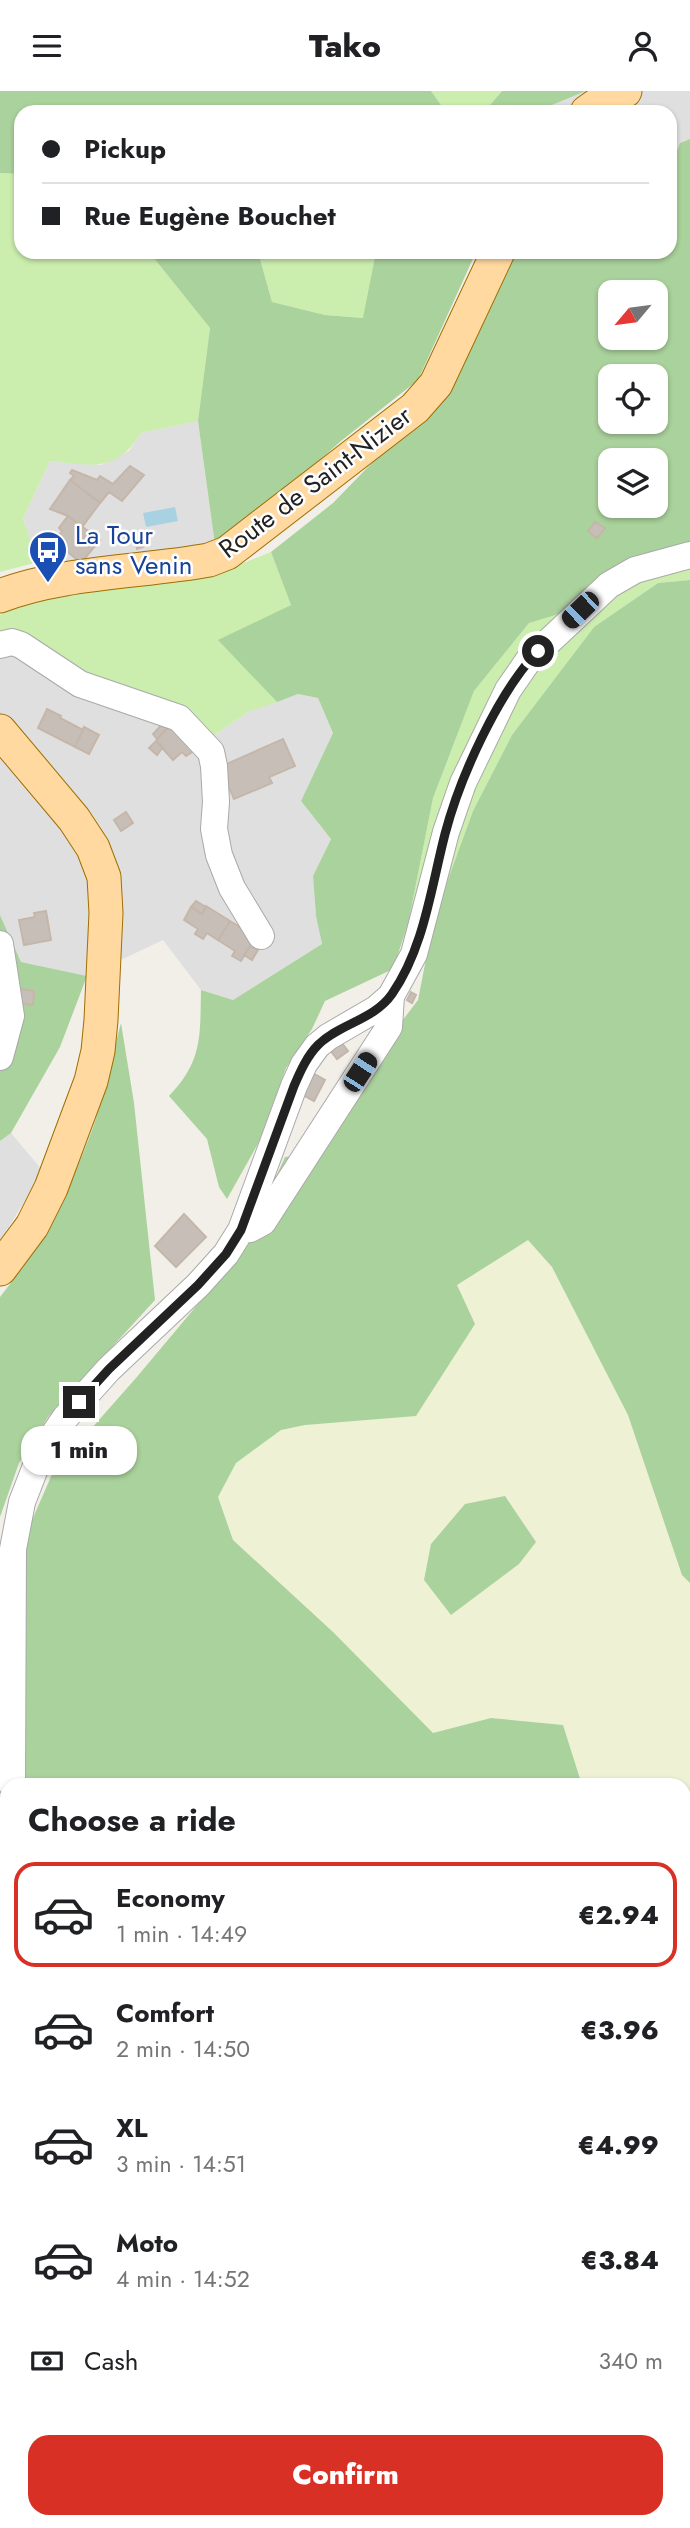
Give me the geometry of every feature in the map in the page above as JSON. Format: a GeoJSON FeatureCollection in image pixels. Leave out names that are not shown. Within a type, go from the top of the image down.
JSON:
{"type":"FeatureCollection","features":[{"type":"Feature","properties":{"kind":"main road"},"geometry":{"type":"LineString","coordinates":[[596,105],[625,91]]}},
{"type":"Feature","properties":{"kind":"main road","name":"Route de Saint-Nizier"},"geometry":{"type":"LineString","coordinates":[[0,596],[30,587],[87,577],[209,560],[227,553],[400,422],[420,403],[436,384],[495,259]]}},
{"type":"Feature","properties":{"kind":"main road"},"geometry":{"type":"LineString","coordinates":[[0,730],[74,820],[93,848],[104,877],[106,913],[101,1020],[98,1051],[90,1081],[62,1163],[39,1213],[0,1269]]}},
{"type":"Feature","properties":{"kind":"street"},"geometry":{"type":"LineString","coordinates":[[12,1778],[13,1549],[22,1501],[41,1453],[65,1418],[109,1369],[198,1285],[226,1254],[241,1230],[267,1154],[304,1064],[317,1046],[368,1015],[391,996],[414,954],[446,832],[474,756],[509,690],[528,661],[609,585],[662,561],[690,555]]}},
{"type":"Feature","properties":{"kind":"street"},"geometry":{"type":"LineString","coordinates":[[0,645],[12,642],[21,645],[80,684],[178,718],[197,736],[211,752],[214,766],[214,829],[219,855],[232,888],[261,936]]}},
{"type":"Feature","properties":{"kind":"street"},"geometry":{"type":"LineString","coordinates":[[0,944],[11,1016],[0,1057]]}},
{"type":"Feature","properties":{"kind":"street"},"geometry":{"type":"LineString","coordinates":[[241,1230],[250,1229],[263,1222],[314,1146],[389,1027],[391,996]]}},
{"type":"Feature","properties":{"kind":"shaded area"},"geometry":{"type":"Polygon","coordinates":[[[586,91],[690,91],[690,139],[680,143],[677,150],[677,105],[552,105],[586,91]]]}},
{"type":"Feature","properties":{"kind":"shaded area"},"geometry":{"type":"Polygon","coordinates":[[[198,421],[216,552],[68,568],[38,562],[23,518],[50,461],[101,465],[129,451],[141,433],[198,421]]]}},
{"type":"Feature","properties":{"kind":"shaded area"},"geometry":{"type":"Polygon","coordinates":[[[0,635],[210,738],[248,712],[298,694],[318,698],[333,733],[301,801],[331,839],[313,876],[316,916],[322,944],[233,1000],[201,990],[163,940],[87,976],[21,962],[0,915],[0,635]]]}},
{"type":"Feature","properties":{"kind":"shaded area"},"geometry":{"type":"Polygon","coordinates":[[[11,1133],[43,1171],[0,1241],[0,1141],[11,1133]]]}},
{"type":"Feature","properties":{"kind":"green space"},"geometry":{"type":"Polygon","coordinates":[[[0,91],[431,91],[441,105],[14,105],[14,174],[0,173],[0,91]]]}},
{"type":"Feature","properties":{"kind":"green space"},"geometry":{"type":"Polygon","coordinates":[[[431,91],[502,91],[490,105],[441,105],[431,91]]]}},
{"type":"Feature","properties":{"kind":"green space"},"geometry":{"type":"Polygon","coordinates":[[[502,91],[586,91],[552,105],[490,105],[502,91]]]}},
{"type":"Feature","properties":{"kind":"green space"},"geometry":{"type":"Polygon","coordinates":[[[690,139],[690,544],[569,611],[529,623],[474,691],[433,798],[408,924],[393,969],[325,1001],[312,1029],[286,1068],[260,1140],[227,1199],[219,1187],[207,1139],[169,1096],[194,1059],[199,1034],[201,990],[233,1000],[322,944],[316,916],[313,876],[331,839],[301,801],[333,733],[318,698],[298,694],[277,702],[218,640],[291,605],[271,552],[333,503],[438,395],[504,259],[677,259],[677,150],[680,143],[690,139]]]}},
{"type":"Feature","properties":{"kind":"green space"},"geometry":{"type":"Polygon","coordinates":[[[0,173],[14,174],[14,259],[155,259],[210,328],[198,421],[141,433],[122,455],[101,464],[50,461],[23,518],[38,562],[0,572],[0,173]]]}},
{"type":"Feature","properties":{"kind":"green space"},"geometry":{"type":"Polygon","coordinates":[[[155,259],[260,259],[272,302],[325,315],[363,318],[375,259],[473,259],[418,380],[341,441],[216,552],[198,421],[210,328],[155,259]]]}},
{"type":"Feature","properties":{"kind":"green space"},"geometry":{"type":"Polygon","coordinates":[[[260,259],[375,259],[364,318],[325,315],[272,302],[260,259]]]}},
{"type":"Feature","properties":{"kind":"green space"},"geometry":{"type":"Polygon","coordinates":[[[690,544],[690,580],[658,583],[594,627],[512,735],[473,811],[434,918],[408,924],[433,798],[474,691],[529,623],[569,611],[690,544]]]}},
{"type":"Feature","properties":{"kind":"green space"},"geometry":{"type":"Polygon","coordinates":[[[271,552],[291,605],[219,640],[277,702],[248,712],[210,738],[0,635],[0,615],[19,603],[94,588],[216,574],[271,552]]]}},
{"type":"Feature","properties":{"kind":"green space"},"geometry":{"type":"Polygon","coordinates":[[[690,580],[690,1583],[682,1575],[628,1415],[552,1267],[528,1240],[457,1285],[475,1324],[416,1416],[305,1425],[281,1430],[236,1463],[218,1497],[233,1540],[333,1632],[433,1733],[491,1718],[563,1725],[580,1778],[9,1778],[26,1534],[53,1472],[224,1273],[249,1236],[285,1157],[315,1154],[383,1046],[418,1000],[434,918],[473,811],[512,735],[594,627],[658,583],[690,580]]]}},
{"type":"Feature","properties":{"kind":"green space"},"geometry":{"type":"Polygon","coordinates":[[[0,915],[21,962],[87,976],[60,1047],[11,1133],[0,1141],[0,915]]]}},
{"type":"Feature","properties":{"kind":"green space"},"geometry":{"type":"Polygon","coordinates":[[[121,1023],[134,1103],[155,1300],[48,1417],[19,1463],[0,1517],[0,1297],[40,1239],[73,1177],[96,1120],[121,1023]]]}},
{"type":"Feature","properties":{"kind":"green space"},"geometry":{"type":"Polygon","coordinates":[[[528,1240],[552,1267],[628,1415],[682,1574],[690,1583],[690,1778],[580,1778],[563,1725],[491,1718],[433,1733],[333,1632],[233,1540],[218,1497],[236,1463],[281,1430],[305,1425],[457,1285],[528,1240]]]}},
{"type":"Feature","properties":{"kind":"green space"},"geometry":{"type":"Polygon","coordinates":[[[505,1496],[536,1542],[519,1564],[451,1615],[424,1580],[431,1544],[465,1504],[505,1496]]]}},
{"type":"Feature","properties":{"kind":"water"},"geometry":{"type":"Polygon","coordinates":[[[175,507],[178,521],[146,527],[143,513],[175,507]]]}},
{"type":"Feature","properties":{"kind":"building"},"geometry":{"type":"Polygon","coordinates":[[[130,466],[144,475],[122,501],[109,492],[100,503],[70,480],[74,476],[70,473],[72,470],[97,480],[100,476],[113,484],[130,466]]]}},
{"type":"Feature","properties":{"kind":"building"},"geometry":{"type":"Polygon","coordinates":[[[70,480],[100,503],[82,527],[68,516],[50,509],[70,480]]]}},
{"type":"Feature","properties":{"kind":"building"},"geometry":{"type":"Polygon","coordinates":[[[68,516],[100,540],[81,563],[57,543],[61,539],[58,537],[62,531],[59,528],[68,516]]]}},
{"type":"Feature","properties":{"kind":"building"},"geometry":{"type":"Polygon","coordinates":[[[595,522],[605,528],[597,538],[588,531],[595,522]]]}},
{"type":"Feature","properties":{"kind":"building"},"geometry":{"type":"Polygon","coordinates":[[[132,540],[145,540],[143,547],[137,549],[132,540]]]}},
{"type":"Feature","properties":{"kind":"building"},"geometry":{"type":"Polygon","coordinates":[[[47,709],[83,730],[75,747],[38,728],[47,709]]]}},
{"type":"Feature","properties":{"kind":"building"},"geometry":{"type":"Polygon","coordinates":[[[165,721],[169,726],[157,739],[153,734],[165,721]]]}},
{"type":"Feature","properties":{"kind":"building"},"geometry":{"type":"Polygon","coordinates":[[[173,722],[200,747],[186,756],[182,752],[173,760],[156,741],[173,722]]]}},
{"type":"Feature","properties":{"kind":"building"},"geometry":{"type":"Polygon","coordinates":[[[84,727],[99,735],[89,754],[75,747],[84,727]]]}},
{"type":"Feature","properties":{"kind":"building"},"geometry":{"type":"Polygon","coordinates":[[[283,739],[295,766],[269,777],[272,783],[234,799],[220,767],[283,739]]]}},
{"type":"Feature","properties":{"kind":"building"},"geometry":{"type":"Polygon","coordinates":[[[156,741],[163,747],[157,755],[149,748],[156,741]]]}},
{"type":"Feature","properties":{"kind":"building"},"geometry":{"type":"Polygon","coordinates":[[[126,812],[133,823],[121,831],[114,820],[126,812]]]}},
{"type":"Feature","properties":{"kind":"building"},"geometry":{"type":"Polygon","coordinates":[[[196,901],[206,907],[202,914],[191,907],[196,901]]]}},
{"type":"Feature","properties":{"kind":"building"},"geometry":{"type":"Polygon","coordinates":[[[206,906],[230,921],[218,940],[207,933],[203,939],[195,934],[198,929],[184,920],[191,907],[202,914],[206,906]]]}},
{"type":"Feature","properties":{"kind":"building"},"geometry":{"type":"Polygon","coordinates":[[[46,911],[51,940],[24,945],[19,920],[35,917],[34,913],[46,911]]]}},
{"type":"Feature","properties":{"kind":"building"},"geometry":{"type":"Polygon","coordinates":[[[230,921],[256,937],[241,961],[232,956],[235,951],[218,940],[230,921]]]}},
{"type":"Feature","properties":{"kind":"building"},"geometry":{"type":"Polygon","coordinates":[[[250,946],[258,950],[252,960],[244,955],[250,946]]]}},
{"type":"Feature","properties":{"kind":"building"},"geometry":{"type":"Polygon","coordinates":[[[21,989],[34,991],[33,1005],[19,1003],[21,989]]]}},
{"type":"Feature","properties":{"kind":"building"},"geometry":{"type":"Polygon","coordinates":[[[411,992],[416,995],[412,1003],[407,1000],[411,992]]]}},
{"type":"Feature","properties":{"kind":"building"},"geometry":{"type":"Polygon","coordinates":[[[338,1038],[348,1051],[337,1059],[327,1046],[338,1038]]]}},
{"type":"Feature","properties":{"kind":"building"},"geometry":{"type":"Polygon","coordinates":[[[309,1071],[325,1080],[314,1101],[298,1092],[309,1071]]]}},
{"type":"Feature","properties":{"kind":"building"},"geometry":{"type":"Polygon","coordinates":[[[184,1214],[206,1237],[176,1267],[155,1246],[184,1214]]]}},
{"type":"Feature","properties":{"kind":"place","name":"La Tour sans Venin"},"geometry":{"type":"Point","coordinates":[48,584]}},
{"type":"Feature","properties":{"kind":"route"},"geometry":{"type":"LineString","coordinates":[[79,1402],[226,1254],[241,1230],[294,1086],[304,1064],[317,1046],[328,1037],[359,1021],[391,996],[414,954],[446,832],[474,756],[509,690],[538,651]]}}]}
